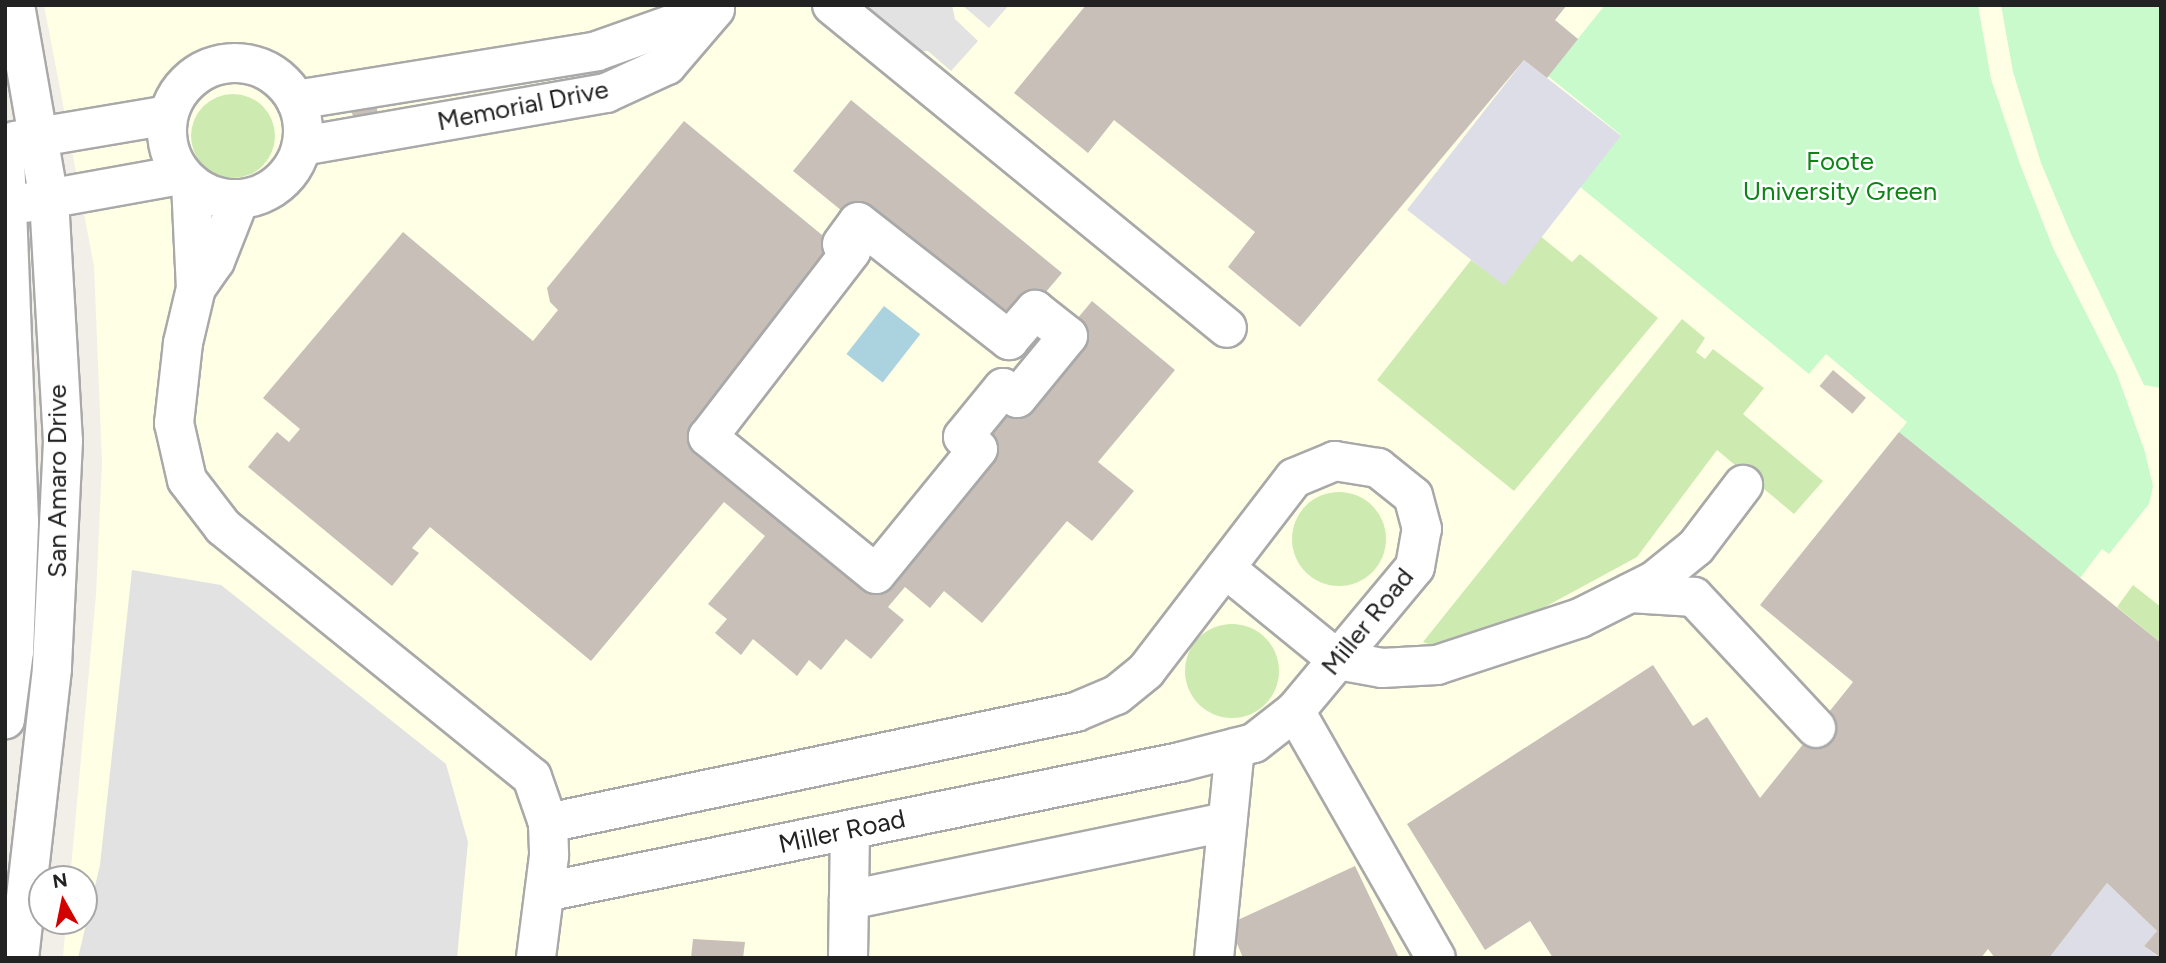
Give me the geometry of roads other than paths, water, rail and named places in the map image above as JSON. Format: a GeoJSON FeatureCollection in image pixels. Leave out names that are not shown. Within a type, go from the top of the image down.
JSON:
{"type":"FeatureCollection","features":[{"type":"Feature","properties":{"kind":"street","name":"San Amaro Drive"},"geometry":{"type":"LineString","coordinates":[[15,5],[23,139],[50,199],[63,441],[61,523],[51,678],[19,958]]}},
{"type":"Feature","properties":{"kind":"street"},"geometry":{"type":"LineString","coordinates":[[832,5],[1227,328]]}},
{"type":"Feature","properties":{"kind":"street","name":"Memorial Drive"},"geometry":{"type":"LineString","coordinates":[[296,100],[597,51],[717,7]]}},
{"type":"Feature","properties":{"kind":"street","name":"Memorial Drive"},"geometry":{"type":"LineString","coordinates":[[302,146],[606,93],[667,65],[717,7]]}},
{"type":"Feature","properties":{"kind":"street"},"geometry":{"type":"LineString","coordinates":[[9,205],[186,179],[220,198],[239,200],[266,192],[284,179],[302,146],[303,119],[296,100],[268,70],[228,62],[190,79],[168,115],[168,146],[186,179],[196,288],[183,343],[174,423],[180,460],[197,498],[223,527],[532,777],[548,823],[545,892],[536,958]]}},
{"type":"Feature","properties":{"kind":"street"},"geometry":{"type":"LineString","coordinates":[[23,139],[168,115]]}},
{"type":"Feature","properties":{"kind":"street","name":"San Amaro Drive"},"geometry":{"type":"LineString","coordinates":[[5,156],[9,205],[15,639],[5,719]]}},
{"type":"Feature","properties":{"kind":"street"},"geometry":{"type":"LineString","coordinates":[[196,288],[215,261],[239,200]]}},
{"type":"Feature","properties":{"kind":"street"},"geometry":{"type":"LineString","coordinates":[[859,222],[1009,340],[1035,310],[1068,336],[1017,398],[1003,388],[963,437],[978,449],[876,574],[708,437],[851,251],[842,244],[859,222]]}},
{"type":"Feature","properties":{"kind":"street","name":"Miller Road"},"geometry":{"type":"LineString","coordinates":[[545,892],[1254,743],[1295,710],[1415,567],[1422,529],[1413,496],[1378,468],[1335,461],[1294,478],[1146,671],[1116,695],[1076,712],[548,823]]}},
{"type":"Feature","properties":{"kind":"street"},"geometry":{"type":"LineString","coordinates":[[1225,568],[1338,660],[1382,668],[1437,665],[1580,618],[1654,581],[1696,547],[1743,485]]}},
{"type":"Feature","properties":{"kind":"street"},"geometry":{"type":"LineString","coordinates":[[12,523],[61,523]]}},
{"type":"Feature","properties":{"kind":"street"},"geometry":{"type":"LineString","coordinates":[[1630,593],[1694,597],[1816,729]]}},
{"type":"Feature","properties":{"kind":"street"},"geometry":{"type":"LineString","coordinates":[[1295,710],[1436,958]]}},
{"type":"Feature","properties":{"kind":"street"},"geometry":{"type":"LineString","coordinates":[[1214,958],[1236,748]]}},
{"type":"Feature","properties":{"kind":"street"},"geometry":{"type":"LineString","coordinates":[[849,900],[1227,822]]}},
{"type":"Feature","properties":{"kind":"street"},"geometry":{"type":"LineString","coordinates":[[848,958],[850,830]]}},
{"type":"Feature","properties":{"kind":"water"},"geometry":{"type":"Polygon","coordinates":[[[884,306],[920,334],[883,382],[846,354],[884,306]]]}},
{"type":"Feature","properties":{"kind":"park label","name":"Foote University Green"},"geometry":{"type":"Point","coordinates":[1840,177]}}]}
